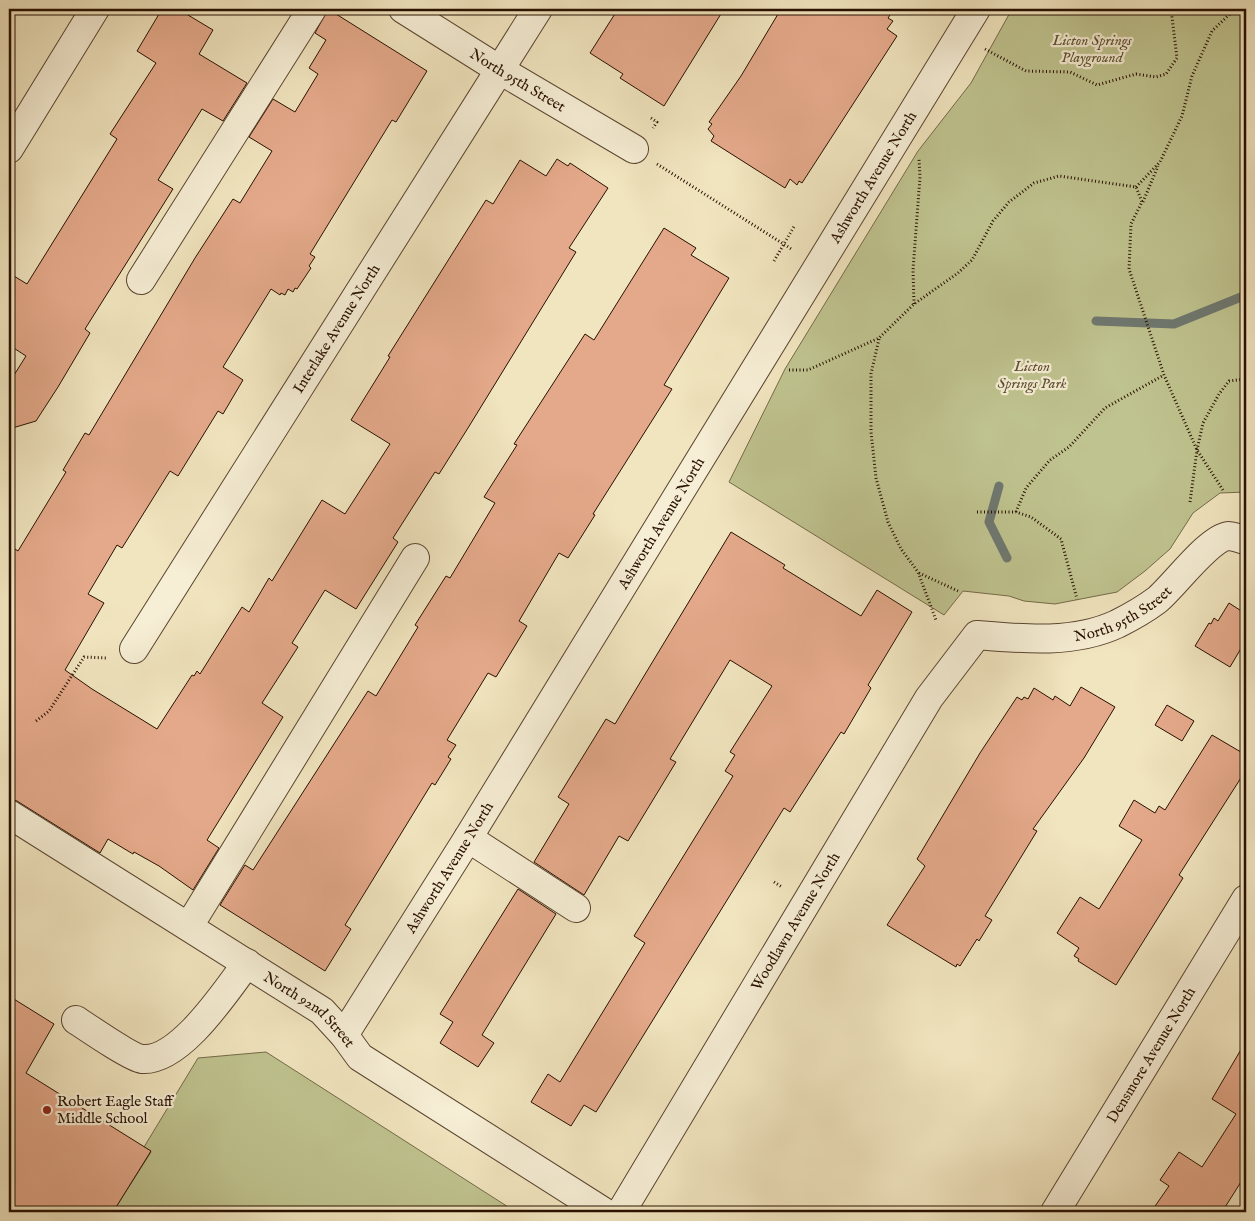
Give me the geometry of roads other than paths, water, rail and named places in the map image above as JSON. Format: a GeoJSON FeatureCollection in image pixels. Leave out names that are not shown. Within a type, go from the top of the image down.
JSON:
{"type":"FeatureCollection","features":[{"type":"Feature","properties":{"kind":"street"},"geometry":{"type":"LineString","coordinates":[[9,149],[96,9]]}},
{"type":"Feature","properties":{"kind":"street"},"geometry":{"type":"LineString","coordinates":[[141,280],[312,9]]}},
{"type":"Feature","properties":{"kind":"street","name":"North 95th Street"},"geometry":{"type":"LineString","coordinates":[[403,9],[500,70],[645,156]]}},
{"type":"Feature","properties":{"kind":"street","name":"Interlake Avenue North"},"geometry":{"type":"LineString","coordinates":[[134,648],[538,9]]}},
{"type":"Feature","properties":{"kind":"street","name":"Ashworth Avenue North"},"geometry":{"type":"LineString","coordinates":[[344,1035],[468,838],[976,9]]}},
{"type":"Feature","properties":{"kind":"street","name":"North 95th Street"},"geometry":{"type":"LineString","coordinates":[[977,635],[1056,638],[1098,631],[1117,624],[1157,600],[1204,551],[1220,539],[1227,536],[1246,540]]}},
{"type":"Feature","properties":{"kind":"street"},"geometry":{"type":"LineString","coordinates":[[188,926],[416,558]]}},
{"type":"Feature","properties":{"kind":"street","name":"Woodlawn Avenue North"},"geometry":{"type":"LineString","coordinates":[[621,1212],[929,698],[977,635]]}},
{"type":"Feature","properties":{"kind":"street","name":"North 92nd Street"},"geometry":{"type":"LineString","coordinates":[[9,814],[322,1011],[344,1035],[360,1057],[604,1212]]}},
{"type":"Feature","properties":{"kind":"street"},"geometry":{"type":"LineString","coordinates":[[468,838],[576,908]]}},
{"type":"Feature","properties":{"kind":"street","name":"Densmore Avenue North"},"geometry":{"type":"LineString","coordinates":[[1055,1212],[1246,899]]}},
{"type":"Feature","properties":{"kind":"street"},"geometry":{"type":"LineString","coordinates":[[76,1020],[141,1059],[159,1057],[193,1032],[247,964]]}},
{"type":"Feature","properties":{"kind":"waterway"},"geometry":{"type":"LineString","coordinates":[[1096,321],[1174,324],[1246,295]]}},
{"type":"Feature","properties":{"kind":"waterway"},"geometry":{"type":"LineString","coordinates":[[999,486],[989,522],[1007,558]]}},
{"type":"Feature","properties":{"kind":"place","name":"Robert Eagle Staff Middle School"},"geometry":{"type":"Point","coordinates":[47,1110]}},
{"type":"Feature","properties":{"kind":"park label","name":"Licton Springs Playground"},"geometry":{"type":"Point","coordinates":[1092,48]}},
{"type":"Feature","properties":{"kind":"park label","name":"Licton Springs Park"},"geometry":{"type":"Point","coordinates":[1032,374]}}]}
